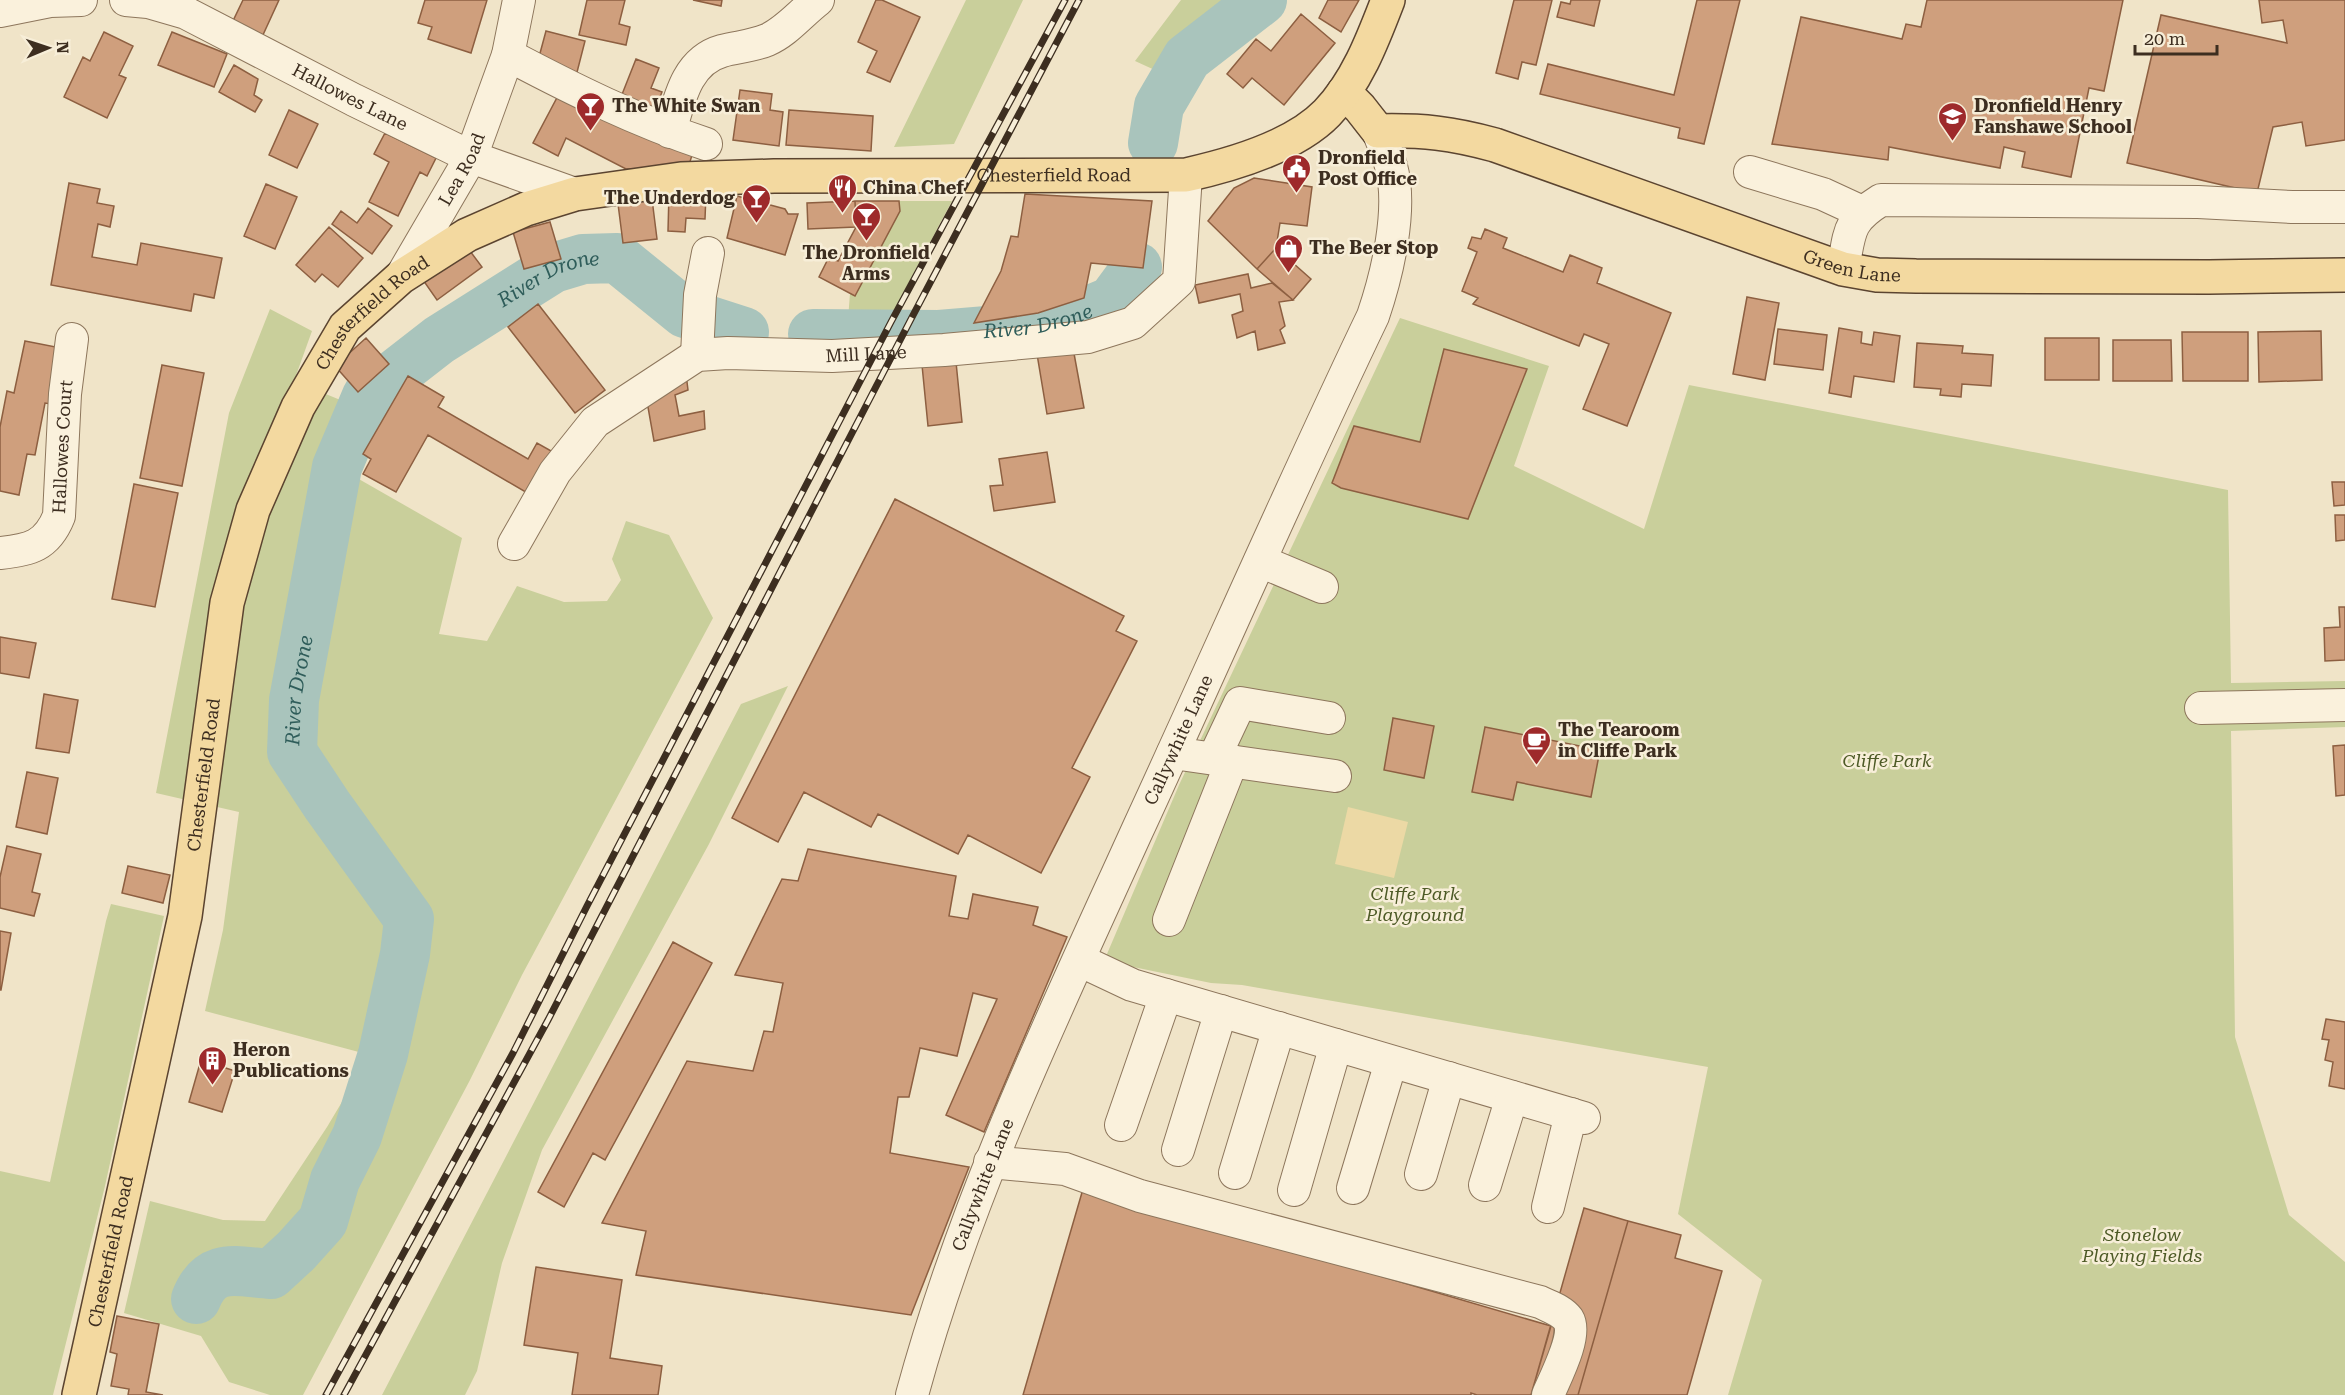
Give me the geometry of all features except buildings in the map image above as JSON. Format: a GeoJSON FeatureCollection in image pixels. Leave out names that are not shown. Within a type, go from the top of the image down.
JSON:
{"type":"FeatureCollection","features":[{"type":"Feature","properties":{"kind":"main road","name":"Chesterfield Road"},"geometry":{"type":"LineString","coordinates":[[79,1395],[185,916],[227,603],[252,510],[298,406],[345,327],[401,277],[467,235],[525,209],[575,194],[681,179],[774,176],[1185,175],[1244,159],[1302,133],[1326,114],[1344,92],[1360,66],[1388,0]]}},
{"type":"Feature","properties":{"kind":"main road","name":"Callywhite Lane"},"geometry":{"type":"LineString","coordinates":[[1344,92],[1378,131]]}},
{"type":"Feature","properties":{"kind":"main road","name":"Green Lane"},"geometry":{"type":"LineString","coordinates":[[1378,131],[1419,130],[1455,134],[1495,145],[1843,269],[1877,275],[2210,277],[2345,275]]}},
{"type":"Feature","properties":{"kind":"street"},"geometry":{"type":"LineString","coordinates":[[0,11],[50,2],[81,0]]}},
{"type":"Feature","properties":{"kind":"street","name":"Hallowes Lane"},"geometry":{"type":"LineString","coordinates":[[126,0],[189,6],[354,100],[471,157],[575,194]]}},
{"type":"Feature","properties":{"kind":"street","name":"Lea Road"},"geometry":{"type":"LineString","coordinates":[[401,277],[471,157],[508,55],[519,0]]}},
{"type":"Feature","properties":{"kind":"street"},"geometry":{"type":"LineString","coordinates":[[670,132],[688,77],[700,61],[719,52],[764,41],[783,32],[793,20],[818,0]]}},
{"type":"Feature","properties":{"kind":"street"},"geometry":{"type":"LineString","coordinates":[[508,55],[587,97],[670,132],[706,144]]}},
{"type":"Feature","properties":{"kind":"street","name":"Callywhite Lane"},"geometry":{"type":"LineString","coordinates":[[912,1395],[931,1324],[990,1162],[1078,960],[1373,316],[1384,282],[1392,238],[1394,199],[1392,167],[1378,131]]}},
{"type":"Feature","properties":{"kind":"street"},"geometry":{"type":"LineString","coordinates":[[1750,172],[1823,194],[1862,212]]}},
{"type":"Feature","properties":{"kind":"street","name":"Mill Lane"},"geometry":{"type":"LineString","coordinates":[[514,544],[555,472],[595,422],[697,343],[728,353],[832,356],[944,350],[1088,338],[1133,323],[1179,281],[1185,175]]}},
{"type":"Feature","properties":{"kind":"street"},"geometry":{"type":"LineString","coordinates":[[1843,269],[1851,226],[1862,212],[1881,200],[2198,202],[2292,207],[2345,207]]}},
{"type":"Feature","properties":{"kind":"street"},"geometry":{"type":"LineString","coordinates":[[697,343],[700,295],[708,253]]}},
{"type":"Feature","properties":{"kind":"street","name":"Hallowes Court"},"geometry":{"type":"LineString","coordinates":[[0,553],[20,551],[39,543],[52,533],[59,516],[65,394],[72,339]]}},
{"type":"Feature","properties":{"kind":"street"},"geometry":{"type":"LineString","coordinates":[[1260,561],[1322,587]]}},
{"type":"Feature","properties":{"kind":"street"},"geometry":{"type":"LineString","coordinates":[[1169,920],[1240,703],[1329,718]]}},
{"type":"Feature","properties":{"kind":"street"},"geometry":{"type":"LineString","coordinates":[[2201,708],[2345,705]]}},
{"type":"Feature","properties":{"kind":"street"},"geometry":{"type":"LineString","coordinates":[[1173,753],[1335,776]]}},
{"type":"Feature","properties":{"kind":"street"},"geometry":{"type":"LineString","coordinates":[[1078,960],[1132,985],[1577,1116],[1548,1207]]}},
{"type":"Feature","properties":{"kind":"street"},"geometry":{"type":"LineString","coordinates":[[1121,1125],[1166,995]]}},
{"type":"Feature","properties":{"kind":"street"},"geometry":{"type":"LineString","coordinates":[[1178,1150],[1221,1011]]}},
{"type":"Feature","properties":{"kind":"street"},"geometry":{"type":"LineString","coordinates":[[1235,1173],[1279,1028]]}},
{"type":"Feature","properties":{"kind":"street"},"geometry":{"type":"LineString","coordinates":[[1294,1190],[1336,1046]]}},
{"type":"Feature","properties":{"kind":"street"},"geometry":{"type":"LineString","coordinates":[[1353,1188],[1391,1062]]}},
{"type":"Feature","properties":{"kind":"street"},"geometry":{"type":"LineString","coordinates":[[1421,1174],[1449,1078]]}},
{"type":"Feature","properties":{"kind":"street"},"geometry":{"type":"LineString","coordinates":[[1485,1185],[1512,1096]]}},
{"type":"Feature","properties":{"kind":"street"},"geometry":{"type":"LineString","coordinates":[[990,1162],[1065,1169],[1140,1196],[1540,1302],[1558,1311],[1569,1321],[1571,1337],[1548,1395]]}},
{"type":"Feature","properties":{"kind":"green space"},"geometry":{"type":"Polygon","coordinates":[[[966,0],[1023,0],[954,144],[894,147],[966,0]]]}},
{"type":"Feature","properties":{"kind":"green space"},"geometry":{"type":"Polygon","coordinates":[[[1181,0],[1262,0],[1225,27],[1192,87],[1135,61],[1181,0]]]}},
{"type":"Feature","properties":{"kind":"green space"},"geometry":{"type":"Polygon","coordinates":[[[899,201],[952,201],[876,344],[846,347],[850,293],[855,296],[900,211],[899,201]]]}},
{"type":"Feature","properties":{"kind":"green space"},"geometry":{"type":"Polygon","coordinates":[[[270,309],[312,331],[294,381],[377,415],[350,474],[462,538],[439,634],[487,641],[517,586],[564,602],[607,601],[621,580],[612,559],[626,521],[669,535],[713,618],[522,975],[470,1080],[303,1395],[270,1395],[229,1382],[201,1336],[124,1313],[150,1201],[223,1220],[265,1221],[327,1127],[370,1055],[205,1011],[223,930],[239,812],[156,793],[229,413],[270,309]]]}},
{"type":"Feature","properties":{"kind":"green space","name":"Cliffe Park"},"geometry":{"type":"Polygon","coordinates":[[[1400,318],[1549,366],[1514,466],[1644,529],[1689,385],[2228,490],[2231,683],[2345,681],[2345,727],[2231,731],[2235,1037],[2289,1215],[2345,1262],[2345,1395],[1728,1395],[1762,1280],[1678,1214],[1708,1067],[1242,985],[1211,983],[1104,961],[1179,785],[1400,318]]]}},
{"type":"Feature","properties":{"kind":"green space"},"geometry":{"type":"Polygon","coordinates":[[[788,686],[709,844],[542,1150],[502,1263],[477,1371],[465,1395],[382,1395],[741,704],[788,686]]]}},
{"type":"Feature","properties":{"kind":"green space"},"geometry":{"type":"Polygon","coordinates":[[[111,904],[164,916],[105,1186],[53,1395],[0,1395],[0,1171],[50,1182],[111,904]]]}},
{"type":"Feature","properties":{"kind":"sand"},"geometry":{"type":"Polygon","coordinates":[[[1348,807],[1408,822],[1394,878],[1335,864],[1348,807]]]}},
{"type":"Feature","properties":{"kind":"waterway","name":"River Drone"},"geometry":{"type":"LineString","coordinates":[[1153,143],[1159,106],[1187,58],[1262,0]]}},
{"type":"Feature","properties":{"kind":"waterway","name":"River Drone"},"geometry":{"type":"LineString","coordinates":[[196,1299],[202,1287],[217,1274],[236,1271],[271,1274],[323,1221],[335,1180],[357,1136],[383,1054],[405,954],[409,919],[292,752],[294,700],[337,467],[367,396],[439,340],[553,268],[583,259],[617,258],[685,313],[744,332]]}},
{"type":"Feature","properties":{"kind":"waterway","name":"River Drone"},"geometry":{"type":"LineString","coordinates":[[813,334],[939,335],[1035,327],[1076,316],[1112,301],[1137,267]]}},
{"type":"Feature","properties":{"kind":"railway"},"geometry":{"type":"LineString","coordinates":[[326,1395],[513,1053],[891,322],[1065,0]]}},
{"type":"Feature","properties":{"kind":"railway"},"geometry":{"type":"LineString","coordinates":[[344,1395],[548,1020],[1079,0]]}},
{"type":"Feature","properties":{"kind":"place","name":"The White Swan"},"geometry":{"type":"Point","coordinates":[591,132]}},
{"type":"Feature","properties":{"kind":"place","name":"Dronfield Henry Fanshawe School"},"geometry":{"type":"Point","coordinates":[1953,142]}},
{"type":"Feature","properties":{"kind":"place","name":"Dronfield Post Office"},"geometry":{"type":"Point","coordinates":[1297,194]}},
{"type":"Feature","properties":{"kind":"place","name":"China Chef"},"geometry":{"type":"Point","coordinates":[842,214]}},
{"type":"Feature","properties":{"kind":"place","name":"The Underdog"},"geometry":{"type":"Point","coordinates":[756,224]}},
{"type":"Feature","properties":{"kind":"place","name":"The Dronfield Arms"},"geometry":{"type":"Point","coordinates":[866,242]}},
{"type":"Feature","properties":{"kind":"place","name":"The Beer Stop"},"geometry":{"type":"Point","coordinates":[1288,274]}},
{"type":"Feature","properties":{"kind":"place","name":"The Tearoom in Cliffe Park"},"geometry":{"type":"Point","coordinates":[1537,766]}},
{"type":"Feature","properties":{"kind":"place","name":"Heron Publications"},"geometry":{"type":"Point","coordinates":[212,1086]}},
{"type":"Feature","properties":{"kind":"park label","name":"Cliffe Park Playground"},"geometry":{"type":"Point","coordinates":[1415,904]}},
{"type":"Feature","properties":{"kind":"park label","name":"Stonelow Playing Fields"},"geometry":{"type":"Point","coordinates":[2142,1245]}}]}
